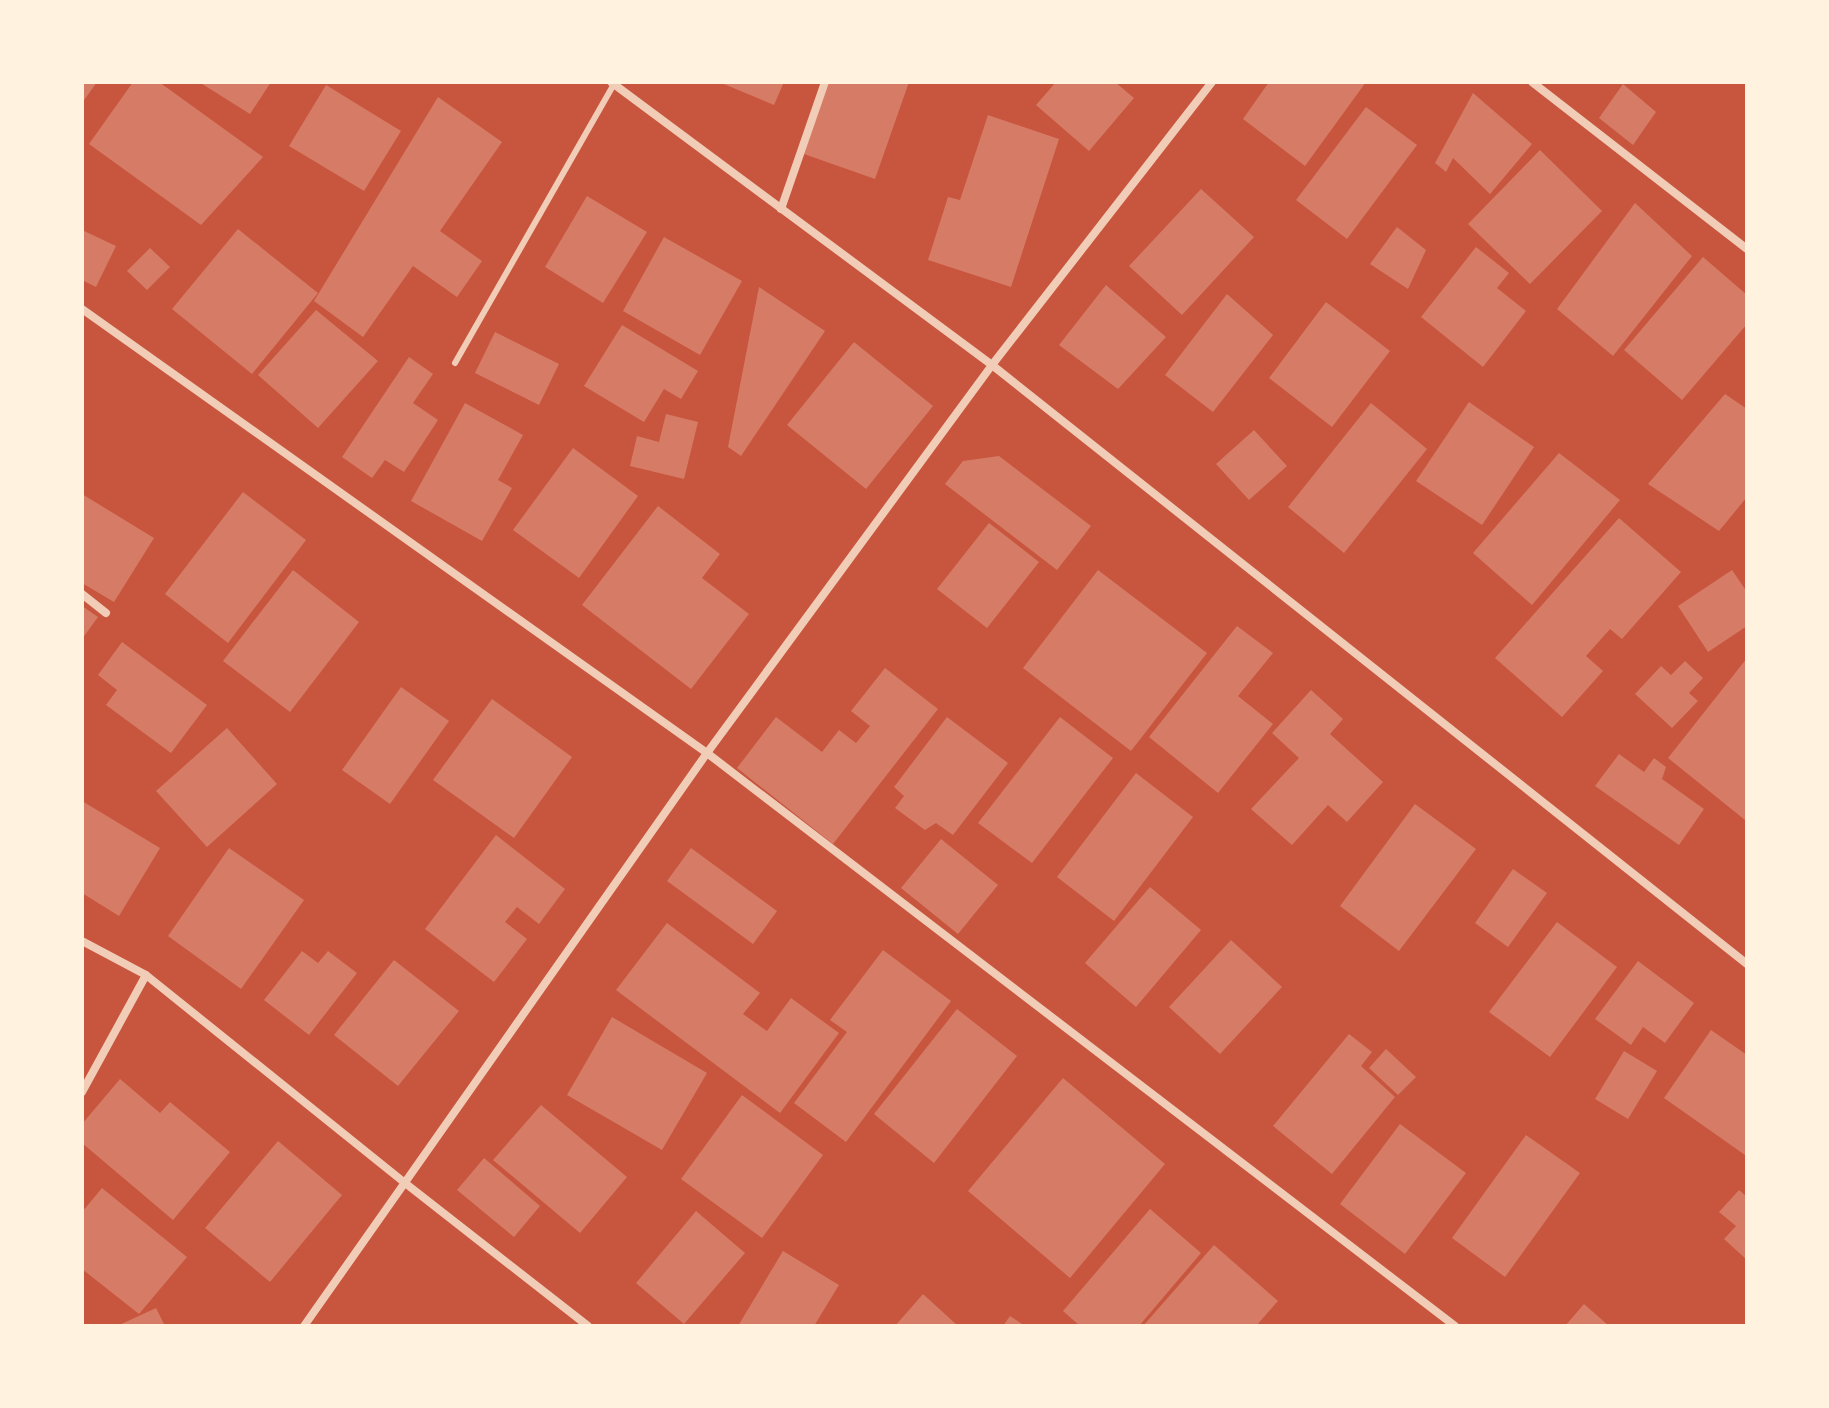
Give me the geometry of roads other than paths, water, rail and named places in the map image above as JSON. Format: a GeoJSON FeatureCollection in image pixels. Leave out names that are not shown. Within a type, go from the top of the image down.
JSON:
{"type":"FeatureCollection","features":[{"type":"Feature","properties":{"kind":"street"},"geometry":{"type":"LineString","coordinates":[[781,209],[825,82]]}},
{"type":"Feature","properties":{"kind":"street"},"geometry":{"type":"LineString","coordinates":[[304,1326],[707,753],[992,365],[1212,82]]}},
{"type":"Feature","properties":{"kind":"street"},"geometry":{"type":"LineString","coordinates":[[1532,82],[1747,249]]}},
{"type":"Feature","properties":{"kind":"street"},"geometry":{"type":"LineString","coordinates":[[613,83],[992,365],[1747,964]]}},
{"type":"Feature","properties":{"kind":"street"},"geometry":{"type":"LineString","coordinates":[[82,309],[707,753],[1455,1326]]}},
{"type":"Feature","properties":{"kind":"street"},"geometry":{"type":"LineString","coordinates":[[82,594],[106,613]]}},
{"type":"Feature","properties":{"kind":"street"},"geometry":{"type":"LineString","coordinates":[[82,941],[146,975],[588,1326]]}},
{"type":"Feature","properties":{"kind":"street"},"geometry":{"type":"LineString","coordinates":[[82,1092],[146,975]]}},
{"type":"Feature","properties":{"kind":"lane"},"geometry":{"type":"LineString","coordinates":[[455,363],[613,83]]}}]}
